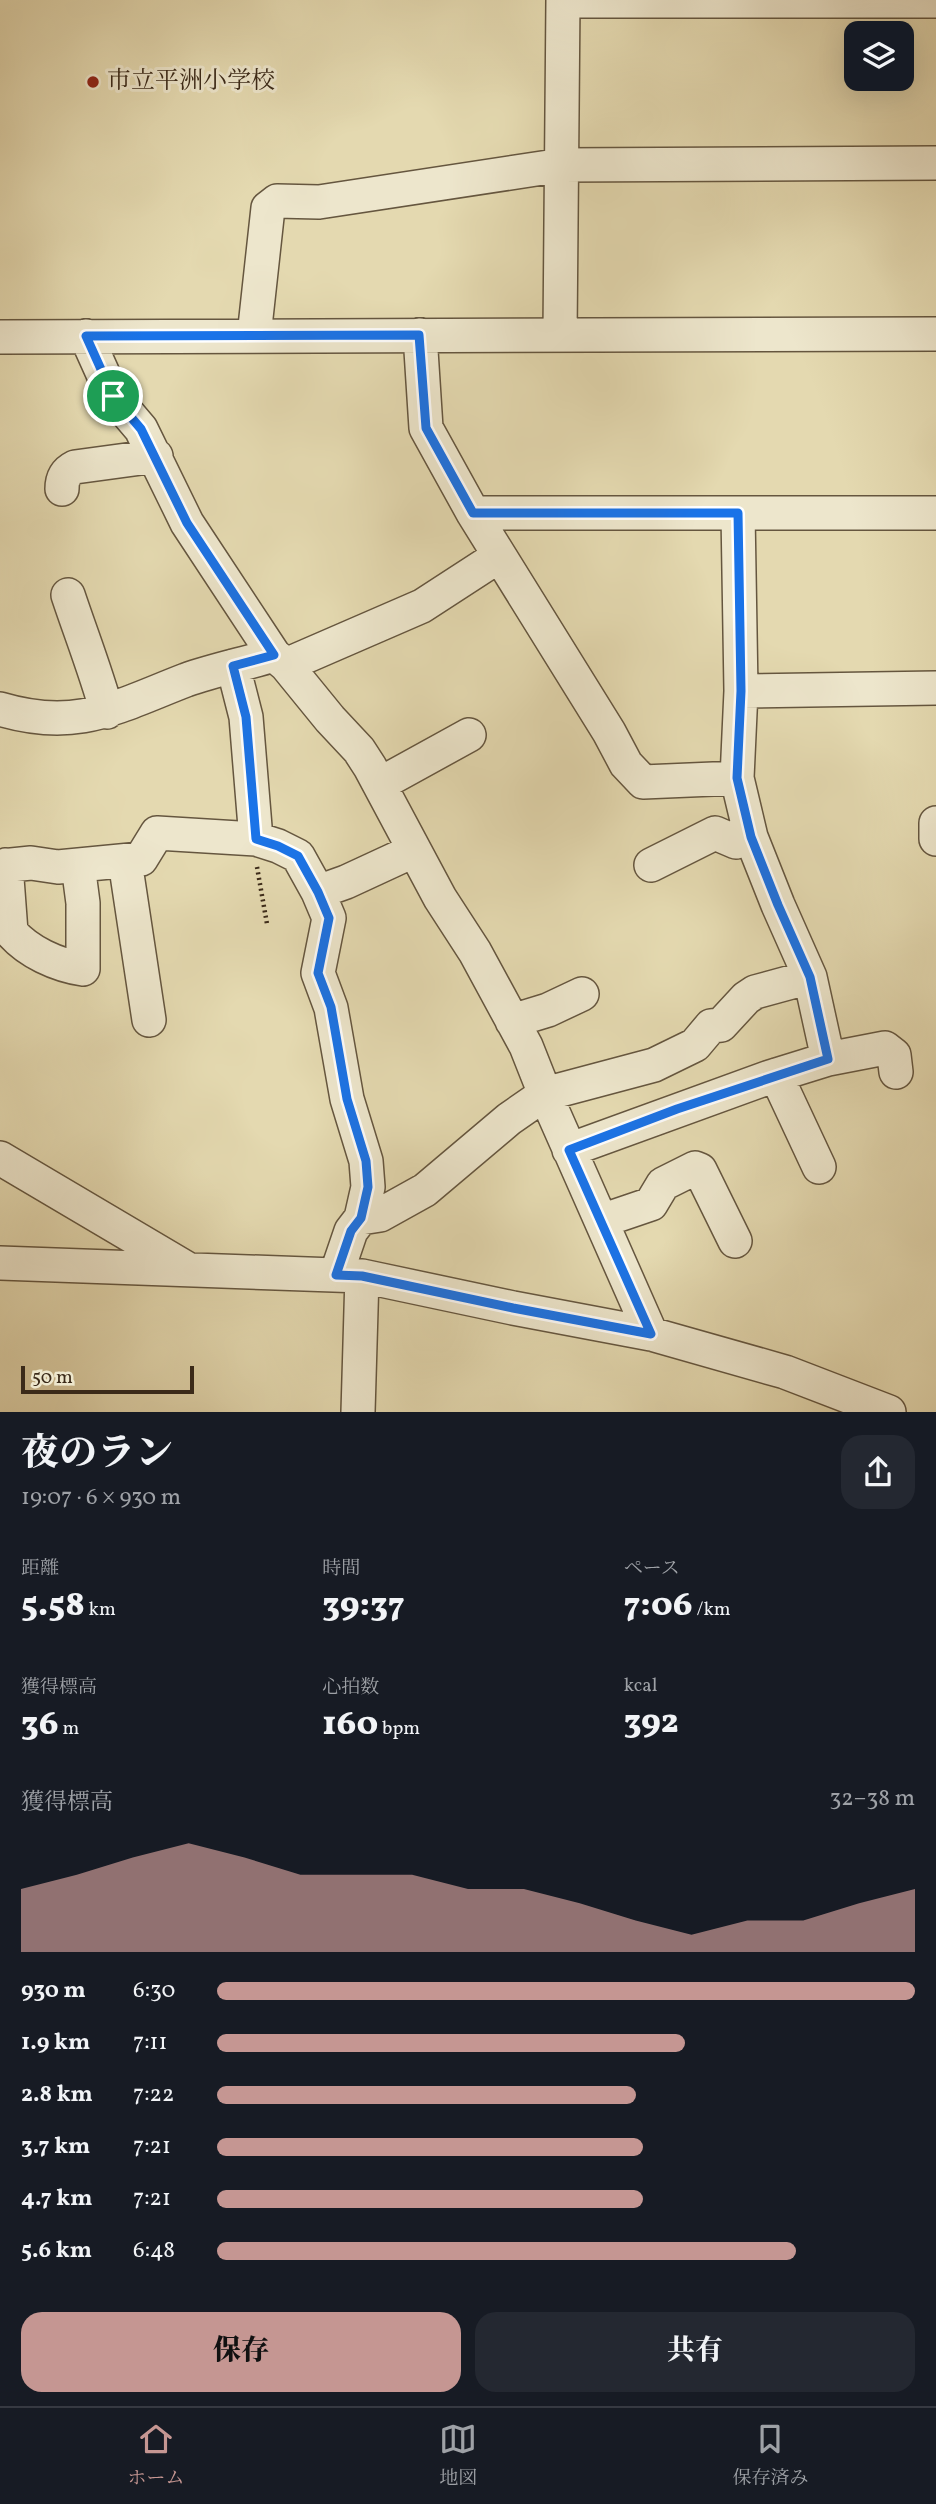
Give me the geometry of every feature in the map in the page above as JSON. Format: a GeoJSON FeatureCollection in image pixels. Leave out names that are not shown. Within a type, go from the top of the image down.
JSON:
{"type":"FeatureCollection","features":[{"type":"Feature","properties":{"kind":"street"},"geometry":{"type":"LineString","coordinates":[[560,335],[563,0],[936,1]]}},
{"type":"Feature","properties":{"kind":"street"},"geometry":{"type":"LineString","coordinates":[[254,336],[268,208],[277,201],[319,202],[562,165],[936,163]]}},
{"type":"Feature","properties":{"kind":"street"},"geometry":{"type":"LineString","coordinates":[[0,337],[936,334]]}},
{"type":"Feature","properties":{"kind":"street"},"geometry":{"type":"LineString","coordinates":[[419,335],[426,428],[473,513],[626,764],[643,782],[737,778]]}},
{"type":"Feature","properties":{"kind":"street"},"geometry":{"type":"LineString","coordinates":[[86,336],[113,396],[141,429],[187,523],[280,660],[359,750],[380,784],[413,851],[475,952],[526,1046],[651,1334]]}},
{"type":"Feature","properties":{"kind":"street"},"geometry":{"type":"LineString","coordinates":[[62,489],[62,481],[67,471],[75,467],[156,456]]}},
{"type":"Feature","properties":{"kind":"street"},"geometry":{"type":"LineString","coordinates":[[473,513],[936,513]]}},
{"type":"Feature","properties":{"kind":"street"},"geometry":{"type":"LineString","coordinates":[[738,513],[741,691],[737,778],[751,837],[810,977],[828,1059]]}},
{"type":"Feature","properties":{"kind":"street"},"geometry":{"type":"LineString","coordinates":[[0,709],[45,719],[107,712],[188,679],[233,666],[280,660],[422,606],[499,556]]}},
{"type":"Feature","properties":{"kind":"street"},"geometry":{"type":"LineString","coordinates":[[68,595],[86,651],[95,668],[107,712]]}},
{"type":"Feature","properties":{"kind":"street"},"geometry":{"type":"LineString","coordinates":[[233,666],[246,717],[256,839]]}},
{"type":"Feature","properties":{"kind":"street"},"geometry":{"type":"LineString","coordinates":[[741,691],[936,688]]}},
{"type":"Feature","properties":{"kind":"street"},"geometry":{"type":"LineString","coordinates":[[380,784],[469,735]]}},
{"type":"Feature","properties":{"kind":"street"},"geometry":{"type":"LineString","coordinates":[[936,823],[936,839]]}},
{"type":"Feature","properties":{"kind":"street"},"geometry":{"type":"LineString","coordinates":[[78,865],[83,903],[83,969],[61,965],[17,940],[11,932],[3,866],[30,863],[58,867],[78,865],[125,861],[141,859],[157,833],[256,839],[298,856],[318,892],[329,918],[318,973],[331,1007],[347,1099],[366,1161],[368,1187],[361,1218],[351,1231],[349,1275],[358,1412]]}},
{"type":"Feature","properties":{"kind":"street"},"geometry":{"type":"LineString","coordinates":[[651,865],[715,833],[736,842],[751,837]]}},
{"type":"Feature","properties":{"kind":"street"},"geometry":{"type":"LineString","coordinates":[[318,892],[413,851]]}},
{"type":"Feature","properties":{"kind":"street"},"geometry":{"type":"LineString","coordinates":[[125,861],[149,1020]]}},
{"type":"Feature","properties":{"kind":"street"},"geometry":{"type":"LineString","coordinates":[[361,1218],[380,1215],[425,1190],[509,1119],[545,1094],[654,1065],[695,1045],[711,1026],[721,1025],[755,992],[810,977]]}},
{"type":"Feature","properties":{"kind":"street"},"geometry":{"type":"LineString","coordinates":[[512,1021],[548,1010],[582,994]]}},
{"type":"Feature","properties":{"kind":"street"},"geometry":{"type":"LineString","coordinates":[[569,1150],[776,1075],[828,1059],[885,1048],[894,1055],[896,1072]]}},
{"type":"Feature","properties":{"kind":"street"},"geometry":{"type":"LineString","coordinates":[[776,1075],[819,1167]]}},
{"type":"Feature","properties":{"kind":"street"},"geometry":{"type":"LineString","coordinates":[[0,1158],[192,1270]]}},
{"type":"Feature","properties":{"kind":"street"},"geometry":{"type":"LineString","coordinates":[[601,1221],[651,1204],[663,1184],[695,1167],[700,1170],[735,1241]]}},
{"type":"Feature","properties":{"kind":"street"},"geometry":{"type":"LineString","coordinates":[[0,1263],[349,1275],[651,1334],[785,1372],[889,1412]]}},
{"type":"Feature","properties":{"kind":"path"},"geometry":{"type":"LineString","coordinates":[[256,839],[255,856],[267,924]]}},
{"type":"Feature","properties":{"kind":"place","name":"市立平洲小学校"},"geometry":{"type":"Point","coordinates":[93,82]}},
{"type":"Feature","properties":{"kind":"route"},"geometry":{"type":"LineString","coordinates":[[419,335],[426,428],[473,513],[738,513],[741,691],[737,778],[751,837],[810,977],[828,1059],[677,1109],[569,1150],[651,1334],[362,1276],[336,1275],[351,1231],[361,1218],[368,1187],[366,1161],[347,1099],[331,1007],[318,973],[329,918],[309,873],[298,856],[256,839],[246,717],[233,666],[274,655],[187,523],[170,483],[141,429],[113,396],[86,336],[419,335]]}}]}
